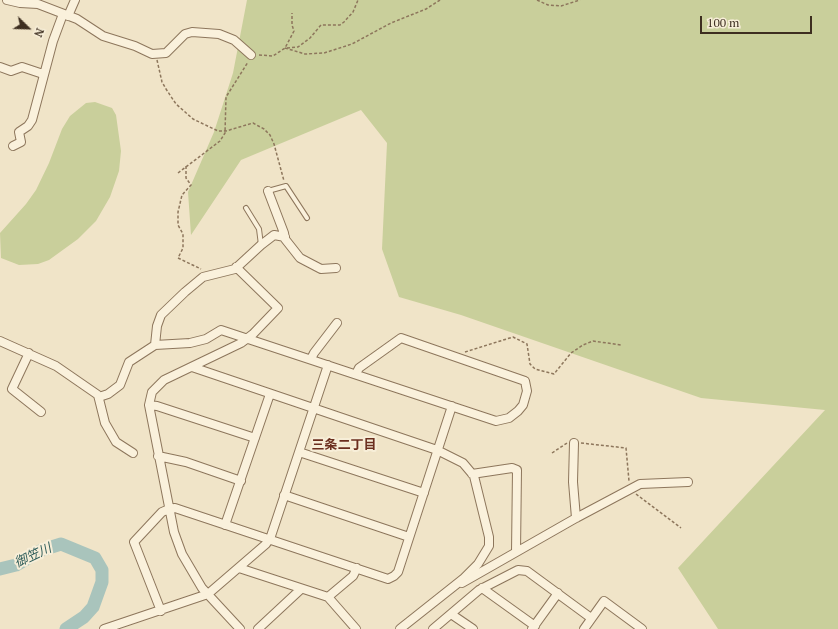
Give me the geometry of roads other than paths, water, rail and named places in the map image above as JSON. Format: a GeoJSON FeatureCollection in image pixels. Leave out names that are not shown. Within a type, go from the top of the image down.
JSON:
{"type":"FeatureCollection","features":[{"type":"Feature","properties":{"kind":"street"},"geometry":{"type":"LineString","coordinates":[[7,0],[20,3],[38,4],[66,15],[103,36],[156,55],[166,53],[185,34],[192,32],[219,34],[234,40],[251,55]]}},
{"type":"Feature","properties":{"kind":"street"},"geometry":{"type":"LineString","coordinates":[[13,146],[21,142],[20,132],[28,126],[32,120],[42,86],[43,74],[66,15],[75,0]]}},
{"type":"Feature","properties":{"kind":"street"},"geometry":{"type":"LineString","coordinates":[[0,67],[11,71],[22,67],[43,74]]}},
{"type":"Feature","properties":{"kind":"street"},"geometry":{"type":"LineString","coordinates":[[268,191],[285,237],[300,258],[321,268],[336,268]]}},
{"type":"Feature","properties":{"kind":"street"},"geometry":{"type":"LineString","coordinates":[[156,344],[157,326],[161,316],[185,292],[203,278],[220,274],[236,267],[274,235],[285,237]]}},
{"type":"Feature","properties":{"kind":"street"},"geometry":{"type":"LineString","coordinates":[[236,267],[278,308],[247,338],[158,385],[152,392],[149,405],[174,532],[182,554],[208,594],[240,629]]}},
{"type":"Feature","properties":{"kind":"street"},"geometry":{"type":"LineString","coordinates":[[312,359],[314,353],[337,323]]}},
{"type":"Feature","properties":{"kind":"street"},"geometry":{"type":"LineString","coordinates":[[99,397],[108,394],[120,385],[130,362],[156,344],[190,343],[206,338],[221,330],[328,364],[356,374],[496,421],[501,421],[518,411],[523,405],[528,391],[525,381],[401,338],[359,368],[356,374]]}},
{"type":"Feature","properties":{"kind":"street"},"geometry":{"type":"LineString","coordinates":[[0,341],[30,353],[56,366],[99,397],[106,423],[116,442],[133,453]]}},
{"type":"Feature","properties":{"kind":"street"},"geometry":{"type":"LineString","coordinates":[[30,353],[12,389],[41,412]]}},
{"type":"Feature","properties":{"kind":"street"},"geometry":{"type":"LineString","coordinates":[[104,629],[208,594],[269,540],[328,364]]}},
{"type":"Feature","properties":{"kind":"street"},"geometry":{"type":"LineString","coordinates":[[192,367],[437,450],[463,463],[472,474],[489,537],[489,546],[478,564],[453,588],[400,629]]}},
{"type":"Feature","properties":{"kind":"street"},"geometry":{"type":"LineString","coordinates":[[225,525],[270,394]]}},
{"type":"Feature","properties":{"kind":"street"},"geometry":{"type":"LineString","coordinates":[[149,405],[157,406],[255,438]]}},
{"type":"Feature","properties":{"kind":"street"},"geometry":{"type":"LineString","coordinates":[[161,611],[134,542],[162,512],[175,508],[388,579],[394,576],[398,572],[452,406]]}},
{"type":"Feature","properties":{"kind":"street"},"geometry":{"type":"LineString","coordinates":[[574,443],[573,482],[576,518]]}},
{"type":"Feature","properties":{"kind":"street"},"geometry":{"type":"LineString","coordinates":[[299,452],[424,493]]}},
{"type":"Feature","properties":{"kind":"street"},"geometry":{"type":"LineString","coordinates":[[158,456],[186,462],[241,481]]}},
{"type":"Feature","properties":{"kind":"street"},"geometry":{"type":"LineString","coordinates":[[472,474],[512,468],[517,470],[516,552]]}},
{"type":"Feature","properties":{"kind":"street"},"geometry":{"type":"LineString","coordinates":[[453,588],[576,518],[630,490],[647,483],[688,482]]}},
{"type":"Feature","properties":{"kind":"street"},"geometry":{"type":"LineString","coordinates":[[284,495],[409,538]]}},
{"type":"Feature","properties":{"kind":"street"},"geometry":{"type":"LineString","coordinates":[[239,568],[328,597],[356,629]]}},
{"type":"Feature","properties":{"kind":"street"},"geometry":{"type":"LineString","coordinates":[[328,597],[353,576],[356,568]]}},
{"type":"Feature","properties":{"kind":"street"},"geometry":{"type":"LineString","coordinates":[[433,629],[482,588],[510,573],[523,570],[527,571],[592,618]]}},
{"type":"Feature","properties":{"kind":"street"},"geometry":{"type":"LineString","coordinates":[[482,588],[534,627],[558,594]]}},
{"type":"Feature","properties":{"kind":"street"},"geometry":{"type":"LineString","coordinates":[[258,629],[301,589]]}},
{"type":"Feature","properties":{"kind":"street"},"geometry":{"type":"LineString","coordinates":[[584,629],[604,601],[642,629]]}},
{"type":"Feature","properties":{"kind":"street"},"geometry":{"type":"LineString","coordinates":[[451,614],[473,629]]}},
{"type":"Feature","properties":{"kind":"lane"},"geometry":{"type":"LineString","coordinates":[[268,191],[286,186],[307,218]]}},
{"type":"Feature","properties":{"kind":"lane"},"geometry":{"type":"LineString","coordinates":[[246,208],[260,229],[261,245]]}},
{"type":"Feature","properties":{"kind":"waterway","name":"御笠川"},"geometry":{"type":"LineString","coordinates":[[0,569],[16,565],[42,550],[61,544],[95,558],[102,570],[102,582],[93,607],[84,617],[66,629]]}},
{"type":"Feature","properties":{"kind":"district","name":"三条二丁目"},"geometry":{"type":"Point","coordinates":[344,445]}}]}
